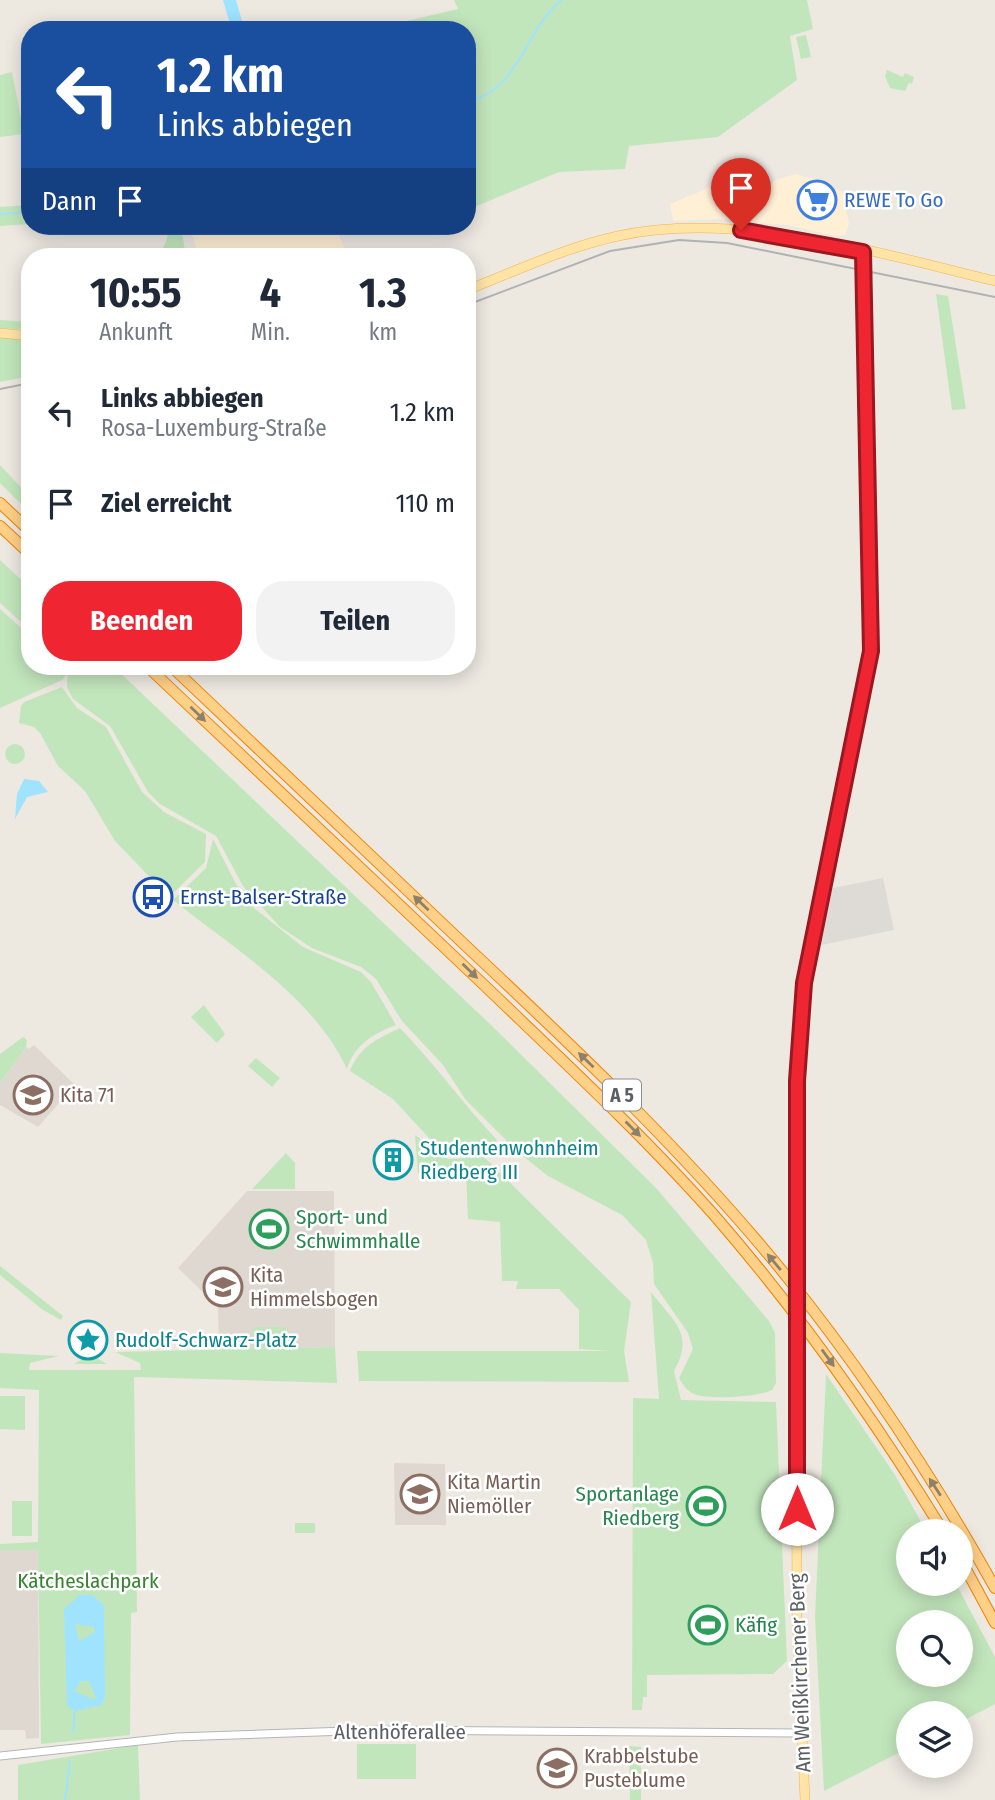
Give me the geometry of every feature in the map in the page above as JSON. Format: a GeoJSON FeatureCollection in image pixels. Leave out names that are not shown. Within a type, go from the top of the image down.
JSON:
{"type":"FeatureCollection","features":[{"type":"Feature","properties":{"kind":"highway"},"geometry":{"type":"LineString","coordinates":[[0,503],[21,523]]}},
{"type":"Feature","properties":{"kind":"highway"},"geometry":{"type":"LineString","coordinates":[[0,526],[21,546]]}},
{"type":"Feature","properties":{"kind":"highway","name":"A 5"},"geometry":{"type":"LineString","coordinates":[[156,675],[554,1052],[672,1169],[775,1287],[820,1346],[890,1446],[936,1519]]}},
{"type":"Feature","properties":{"kind":"highway","name":"A 5"},"geometry":{"type":"LineString","coordinates":[[180,675],[605,1079],[724,1202],[802,1296],[875,1396],[942,1497],[995,1588]]}},
{"type":"Feature","properties":{"kind":"highway"},"geometry":{"type":"LineString","coordinates":[[973,1582],[995,1623]]}},
{"type":"Feature","properties":{"kind":"main road"},"geometry":{"type":"LineString","coordinates":[[476,286],[604,239],[655,230],[698,228],[759,232],[995,281]]}},
{"type":"Feature","properties":{"kind":"main road","name":"Am Weißkirchener Berg"},"geometry":{"type":"LineString","coordinates":[[805,1800],[800,1732],[796,1348],[797,1081],[804,983],[871,651],[863,252]]}},
{"type":"Feature","properties":{"kind":"main road"},"geometry":{"type":"LineString","coordinates":[[0,333],[21,335]]}},
{"type":"Feature","properties":{"kind":"street","name":"Altenhöferallee"},"geometry":{"type":"LineString","coordinates":[[0,1756],[177,1737],[375,1730],[800,1732]]}},
{"type":"Feature","properties":{"kind":"shaded area"},"geometry":{"type":"Polygon","coordinates":[[[795,174],[815,179],[814,185],[842,191],[849,224],[845,235],[836,236],[787,225],[716,219],[673,221],[670,204],[711,187],[736,180],[772,185],[773,181],[795,174]]]}},
{"type":"Feature","properties":{"kind":"shaded area"},"geometry":{"type":"Polygon","coordinates":[[[193,235],[339,235],[344,248],[196,248],[193,235]]]}},
{"type":"Feature","properties":{"kind":"shaded area"},"geometry":{"type":"Polygon","coordinates":[[[883,878],[894,930],[817,946],[824,912],[829,905],[828,889],[883,878]]]}},
{"type":"Feature","properties":{"kind":"shaded area","name":"Kita 71"},"geometry":{"type":"Polygon","coordinates":[[[34,1045],[75,1085],[38,1127],[0,1105],[0,1083],[26,1047],[29,1049],[34,1045]]]}},
{"type":"Feature","properties":{"kind":"shaded area"},"geometry":{"type":"Polygon","coordinates":[[[247,1191],[334,1191],[335,1347],[219,1350],[218,1307],[178,1268],[247,1191]]]}},
{"type":"Feature","properties":{"kind":"shaded area","name":"Kita Martin Niemöller"},"geometry":{"type":"Polygon","coordinates":[[[394,1463],[445,1464],[446,1525],[395,1525],[394,1463]]]}},
{"type":"Feature","properties":{"kind":"shaded area"},"geometry":{"type":"Polygon","coordinates":[[[0,1550],[38,1550],[39,1738],[26,1739],[25,1730],[0,1730],[0,1550]]]}},
{"type":"Feature","properties":{"kind":"green space"},"geometry":{"type":"Polygon","coordinates":[[[454,0],[807,0],[813,29],[790,36],[797,80],[718,137],[629,146],[625,169],[559,172],[476,206],[476,21],[406,21],[458,9],[454,0]]]}},
{"type":"Feature","properties":{"kind":"green space"},"geometry":{"type":"Polygon","coordinates":[[[806,35],[811,57],[801,59],[796,37],[806,35]]]}},
{"type":"Feature","properties":{"kind":"green space"},"geometry":{"type":"Polygon","coordinates":[[[887,70],[903,77],[905,73],[914,77],[912,84],[909,83],[905,91],[890,88],[885,76],[887,70]]]}},
{"type":"Feature","properties":{"kind":"green space"},"geometry":{"type":"Polygon","coordinates":[[[12,72],[21,118],[21,134],[0,137],[0,75],[12,72]]]}},
{"type":"Feature","properties":{"kind":"green space"},"geometry":{"type":"Polygon","coordinates":[[[21,206],[21,225],[0,226],[0,207],[21,206]]]}},
{"type":"Feature","properties":{"kind":"green space"},"geometry":{"type":"Polygon","coordinates":[[[168,235],[182,235],[185,248],[163,248],[168,235]]]}},
{"type":"Feature","properties":{"kind":"green space"},"geometry":{"type":"Polygon","coordinates":[[[936,294],[948,296],[966,409],[952,410],[936,294]]]}},
{"type":"Feature","properties":{"kind":"green space"},"geometry":{"type":"Polygon","coordinates":[[[0,320],[21,321],[21,329],[0,328],[0,320]]]}},
{"type":"Feature","properties":{"kind":"green space"},"geometry":{"type":"Polygon","coordinates":[[[0,337],[21,339],[21,378],[0,382],[0,337]]]}},
{"type":"Feature","properties":{"kind":"green space"},"geometry":{"type":"Polygon","coordinates":[[[0,465],[21,487],[21,504],[0,483],[0,465]]]}},
{"type":"Feature","properties":{"kind":"green space"},"geometry":{"type":"Polygon","coordinates":[[[0,560],[21,580],[21,622],[0,603],[0,560]]]}},
{"type":"Feature","properties":{"kind":"green space"},"geometry":{"type":"Polygon","coordinates":[[[0,609],[21,628],[21,675],[66,675],[62,680],[0,708],[0,609]]]}},
{"type":"Feature","properties":{"kind":"green space"},"geometry":{"type":"Polygon","coordinates":[[[68,675],[122,675],[492,1026],[657,1189],[769,1321],[775,1333],[776,1383],[772,1390],[745,1396],[721,1397],[701,1396],[687,1389],[679,1378],[693,1349],[688,1333],[654,1284],[653,1263],[646,1240],[622,1215],[548,1176],[519,1153],[465,1099],[443,1065],[402,1021],[376,979],[361,967],[312,948],[280,927],[243,886],[216,836],[160,804],[148,792],[110,726],[73,699],[67,687],[68,675]]]}},
{"type":"Feature","properties":{"kind":"green space"},"geometry":{"type":"Polygon","coordinates":[[[62,687],[77,708],[106,727],[142,792],[164,812],[206,834],[205,862],[169,897],[115,841],[85,791],[58,766],[40,733],[34,727],[19,723],[24,702],[62,687]]]}},
{"type":"Feature","properties":{"kind":"green space"},"geometry":{"type":"Polygon","coordinates":[[[15,744],[22,747],[25,754],[22,761],[15,764],[8,761],[5,754],[8,747],[15,744]]]}},
{"type":"Feature","properties":{"kind":"green space"},"geometry":{"type":"Polygon","coordinates":[[[213,839],[236,884],[254,908],[303,947],[361,972],[371,982],[396,1025],[360,1046],[347,1069],[332,1043],[293,996],[173,900],[206,868],[213,839]]]}},
{"type":"Feature","properties":{"kind":"green space"},"geometry":{"type":"Polygon","coordinates":[[[204,1005],[225,1034],[217,1043],[191,1017],[204,1005]]]}},
{"type":"Feature","properties":{"kind":"green space"},"geometry":{"type":"Polygon","coordinates":[[[400,1028],[497,1140],[493,1146],[465,1153],[441,1151],[393,1099],[350,1071],[364,1049],[400,1028]]]}},
{"type":"Feature","properties":{"kind":"green space"},"geometry":{"type":"Polygon","coordinates":[[[23,1037],[27,1040],[26,1047],[0,1083],[0,1054],[23,1037]]]}},
{"type":"Feature","properties":{"kind":"green space"},"geometry":{"type":"Polygon","coordinates":[[[256,1058],[280,1078],[272,1087],[248,1066],[256,1058]]]}},
{"type":"Feature","properties":{"kind":"green space"},"geometry":{"type":"Polygon","coordinates":[[[415,1135],[448,1159],[484,1157],[631,1302],[624,1351],[629,1382],[359,1381],[357,1351],[609,1351],[579,1349],[579,1310],[559,1289],[516,1289],[518,1281],[502,1281],[500,1222],[468,1219],[466,1173],[418,1173],[415,1135]]]}},
{"type":"Feature","properties":{"kind":"green space"},"geometry":{"type":"Polygon","coordinates":[[[286,1153],[295,1163],[295,1189],[252,1189],[286,1153]]]}},
{"type":"Feature","properties":{"kind":"green space"},"geometry":{"type":"Polygon","coordinates":[[[0,1266],[63,1316],[61,1320],[43,1310],[0,1275],[0,1266]]]}},
{"type":"Feature","properties":{"kind":"green space","name":"Sportanlage Riedberg"},"geometry":{"type":"Polygon","coordinates":[[[651,1292],[674,1320],[682,1338],[680,1358],[674,1371],[681,1400],[776,1402],[787,1661],[773,1674],[647,1675],[647,1697],[643,1697],[642,1710],[632,1710],[633,1398],[659,1399],[651,1292]]]}},
{"type":"Feature","properties":{"kind":"green space"},"geometry":{"type":"Polygon","coordinates":[[[253,1327],[286,1327],[286,1348],[253,1348],[253,1327]]]}},
{"type":"Feature","properties":{"kind":"green space","name":"Kätcheslachpark"},"geometry":{"type":"Polygon","coordinates":[[[335,1347],[337,1383],[134,1377],[137,1612],[131,1613],[130,1735],[41,1744],[38,1550],[0,1550],[0,1544],[38,1542],[39,1390],[0,1388],[0,1353],[59,1356],[30,1363],[29,1370],[141,1370],[140,1363],[115,1352],[335,1347]]]}},
{"type":"Feature","properties":{"kind":"green space"},"geometry":{"type":"Polygon","coordinates":[[[90,1354],[107,1364],[74,1364],[90,1354]]]}},
{"type":"Feature","properties":{"kind":"green space"},"geometry":{"type":"Polygon","coordinates":[[[826,1374],[895,1475],[919,1519],[896,1519],[896,1596],[962,1596],[970,1610],[896,1610],[896,1687],[973,1687],[973,1616],[995,1657],[995,1704],[973,1716],[973,1701],[896,1701],[896,1754],[824,1791],[815,1617],[826,1374]]]}},
{"type":"Feature","properties":{"kind":"green space"},"geometry":{"type":"Polygon","coordinates":[[[0,1396],[25,1396],[25,1430],[0,1429],[0,1396]]]}},
{"type":"Feature","properties":{"kind":"green space"},"geometry":{"type":"Polygon","coordinates":[[[12,1501],[32,1501],[32,1536],[12,1536],[12,1501]]]}},
{"type":"Feature","properties":{"kind":"green space"},"geometry":{"type":"Polygon","coordinates":[[[295,1523],[315,1523],[315,1533],[295,1533],[295,1523]]]}},
{"type":"Feature","properties":{"kind":"green space"},"geometry":{"type":"Polygon","coordinates":[[[357,1744],[416,1744],[416,1779],[357,1779],[357,1744]]]}},
{"type":"Feature","properties":{"kind":"green space"},"geometry":{"type":"Polygon","coordinates":[[[138,1745],[140,1800],[18,1800],[18,1765],[138,1745]]]}},
{"type":"Feature","properties":{"kind":"green space"},"geometry":{"type":"Polygon","coordinates":[[[629,1746],[641,1747],[641,1800],[630,1800],[629,1746]]]}},
{"type":"Feature","properties":{"kind":"water"},"geometry":{"type":"Polygon","coordinates":[[[223,0],[236,0],[242,21],[229,21],[223,0]]]}},
{"type":"Feature","properties":{"kind":"water"},"geometry":{"type":"Polygon","coordinates":[[[24,779],[39,781],[48,792],[27,797],[15,819],[17,794],[24,779]]]}},
{"type":"Feature","properties":{"kind":"water"},"geometry":{"type":"Polygon","coordinates":[[[80,1595],[92,1595],[104,1605],[105,1697],[102,1705],[75,1711],[67,1706],[64,1609],[80,1595]],[[75,1624],[79,1641],[95,1632],[94,1627],[75,1624]],[[81,1681],[74,1691],[94,1700],[96,1697],[89,1681],[81,1681]]]}},
{"type":"Feature","properties":{"kind":"waterway"},"geometry":{"type":"LineString","coordinates":[[476,98],[499,86],[549,12],[562,0]]}},
{"type":"Feature","properties":{"kind":"waterway"},"geometry":{"type":"LineString","coordinates":[[0,214],[21,213]]}},
{"type":"Feature","properties":{"kind":"waterway"},"geometry":{"type":"LineString","coordinates":[[73,1732],[75,1711]]}},
{"type":"Feature","properties":{"kind":"waterway"},"geometry":{"type":"LineString","coordinates":[[65,1800],[70,1762]]}},
{"type":"Feature","properties":{"kind":"tram line"},"geometry":{"type":"LineString","coordinates":[[476,302],[610,251],[679,240],[727,243],[995,297]]}},
{"type":"Feature","properties":{"kind":"tram line"},"geometry":{"type":"LineString","coordinates":[[0,389],[21,385]]}},
{"type":"Feature","properties":{"kind":"place","name":"REWE To Go"},"geometry":{"type":"Point","coordinates":[817,200]}},
{"type":"Feature","properties":{"kind":"place","name":"Ernst-Balser-Straße"},"geometry":{"type":"Point","coordinates":[153,897]}},
{"type":"Feature","properties":{"kind":"place","name":"Kita 71"},"geometry":{"type":"Point","coordinates":[33,1095]}},
{"type":"Feature","properties":{"kind":"place","name":"Studentenwohnheim Riedberg III"},"geometry":{"type":"Point","coordinates":[393,1160]}},
{"type":"Feature","properties":{"kind":"place","name":"Sport- und Schwimmhalle"},"geometry":{"type":"Point","coordinates":[269,1229]}},
{"type":"Feature","properties":{"kind":"place","name":"Kita Himmelsbogen"},"geometry":{"type":"Point","coordinates":[223,1287]}},
{"type":"Feature","properties":{"kind":"place","name":"Rudolf-Schwarz-Platz"},"geometry":{"type":"Point","coordinates":[88,1340]}},
{"type":"Feature","properties":{"kind":"place","name":"Kita Martin Niemöller"},"geometry":{"type":"Point","coordinates":[420,1494]}},
{"type":"Feature","properties":{"kind":"place","name":"Sportanlage Riedberg"},"geometry":{"type":"Point","coordinates":[706,1506]}},
{"type":"Feature","properties":{"kind":"place","name":"Käfig"},"geometry":{"type":"Point","coordinates":[708,1625]}},
{"type":"Feature","properties":{"kind":"place","name":"Krabbelstube Pusteblume"},"geometry":{"type":"Point","coordinates":[557,1768]}},
{"type":"Feature","properties":{"kind":"route"},"geometry":{"type":"LineString","coordinates":[[741,230],[863,252],[871,651],[809,953],[800,1014],[797,1081],[797,1509]]}}]}
